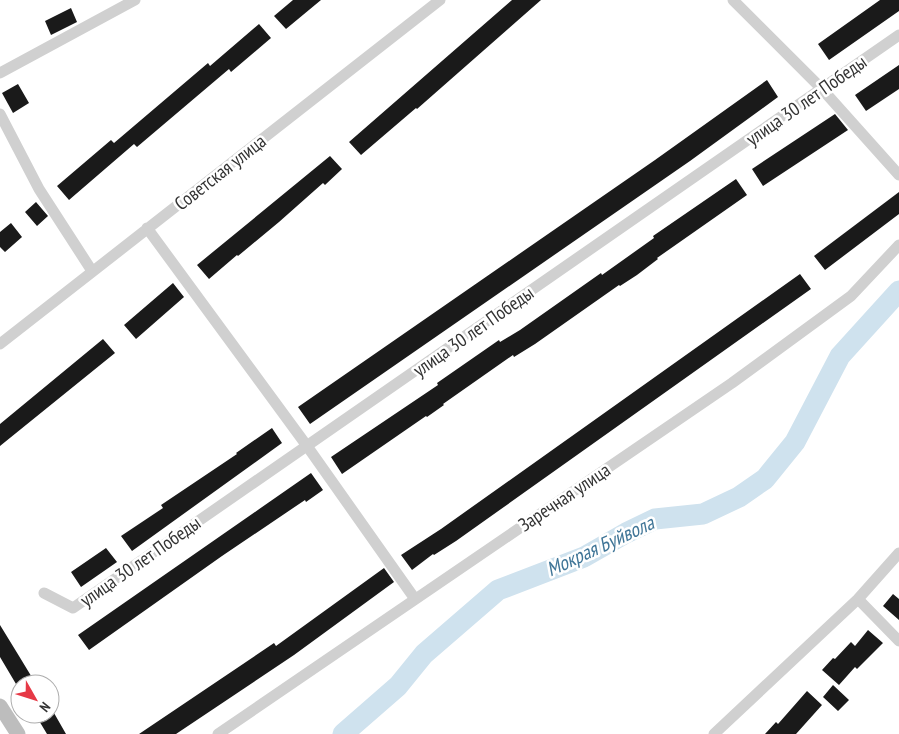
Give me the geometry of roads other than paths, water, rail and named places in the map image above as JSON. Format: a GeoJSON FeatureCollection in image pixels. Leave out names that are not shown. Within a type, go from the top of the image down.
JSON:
{"type":"FeatureCollection","features":[{"type":"Feature","properties":{"kind":"main road"},"geometry":{"type":"LineString","coordinates":[[0,706],[18,734]]}},
{"type":"Feature","properties":{"kind":"street"},"geometry":{"type":"LineString","coordinates":[[0,73],[135,0]]}},
{"type":"Feature","properties":{"kind":"street","name":"Советская улица"},"geometry":{"type":"LineString","coordinates":[[0,344],[440,0]]}},
{"type":"Feature","properties":{"kind":"street"},"geometry":{"type":"LineString","coordinates":[[733,0],[822,89],[899,175]]}},
{"type":"Feature","properties":{"kind":"street","name":"улица 30 лет Победы"},"geometry":{"type":"LineString","coordinates":[[44,593],[73,608],[899,35]]}},
{"type":"Feature","properties":{"kind":"street"},"geometry":{"type":"LineString","coordinates":[[0,114],[39,189],[92,271]]}},
{"type":"Feature","properties":{"kind":"street"},"geometry":{"type":"LineString","coordinates":[[147,228],[307,446],[415,599]]}},
{"type":"Feature","properties":{"kind":"street","name":"Заречная улица"},"geometry":{"type":"LineString","coordinates":[[218,734],[732,383],[851,296],[899,246]]}},
{"type":"Feature","properties":{"kind":"street"},"geometry":{"type":"LineString","coordinates":[[714,734],[858,599],[899,553]]}},
{"type":"Feature","properties":{"kind":"street"},"geometry":{"type":"LineString","coordinates":[[858,599],[899,641]]}},
{"type":"Feature","properties":{"kind":"waterway","name":"Мокрая Буйвола"},"geometry":{"type":"LineString","coordinates":[[343,734],[398,686],[424,654],[498,590],[584,557],[655,519],[703,514],[739,497],[765,479],[795,442],[840,356],[899,291]]}}]}
